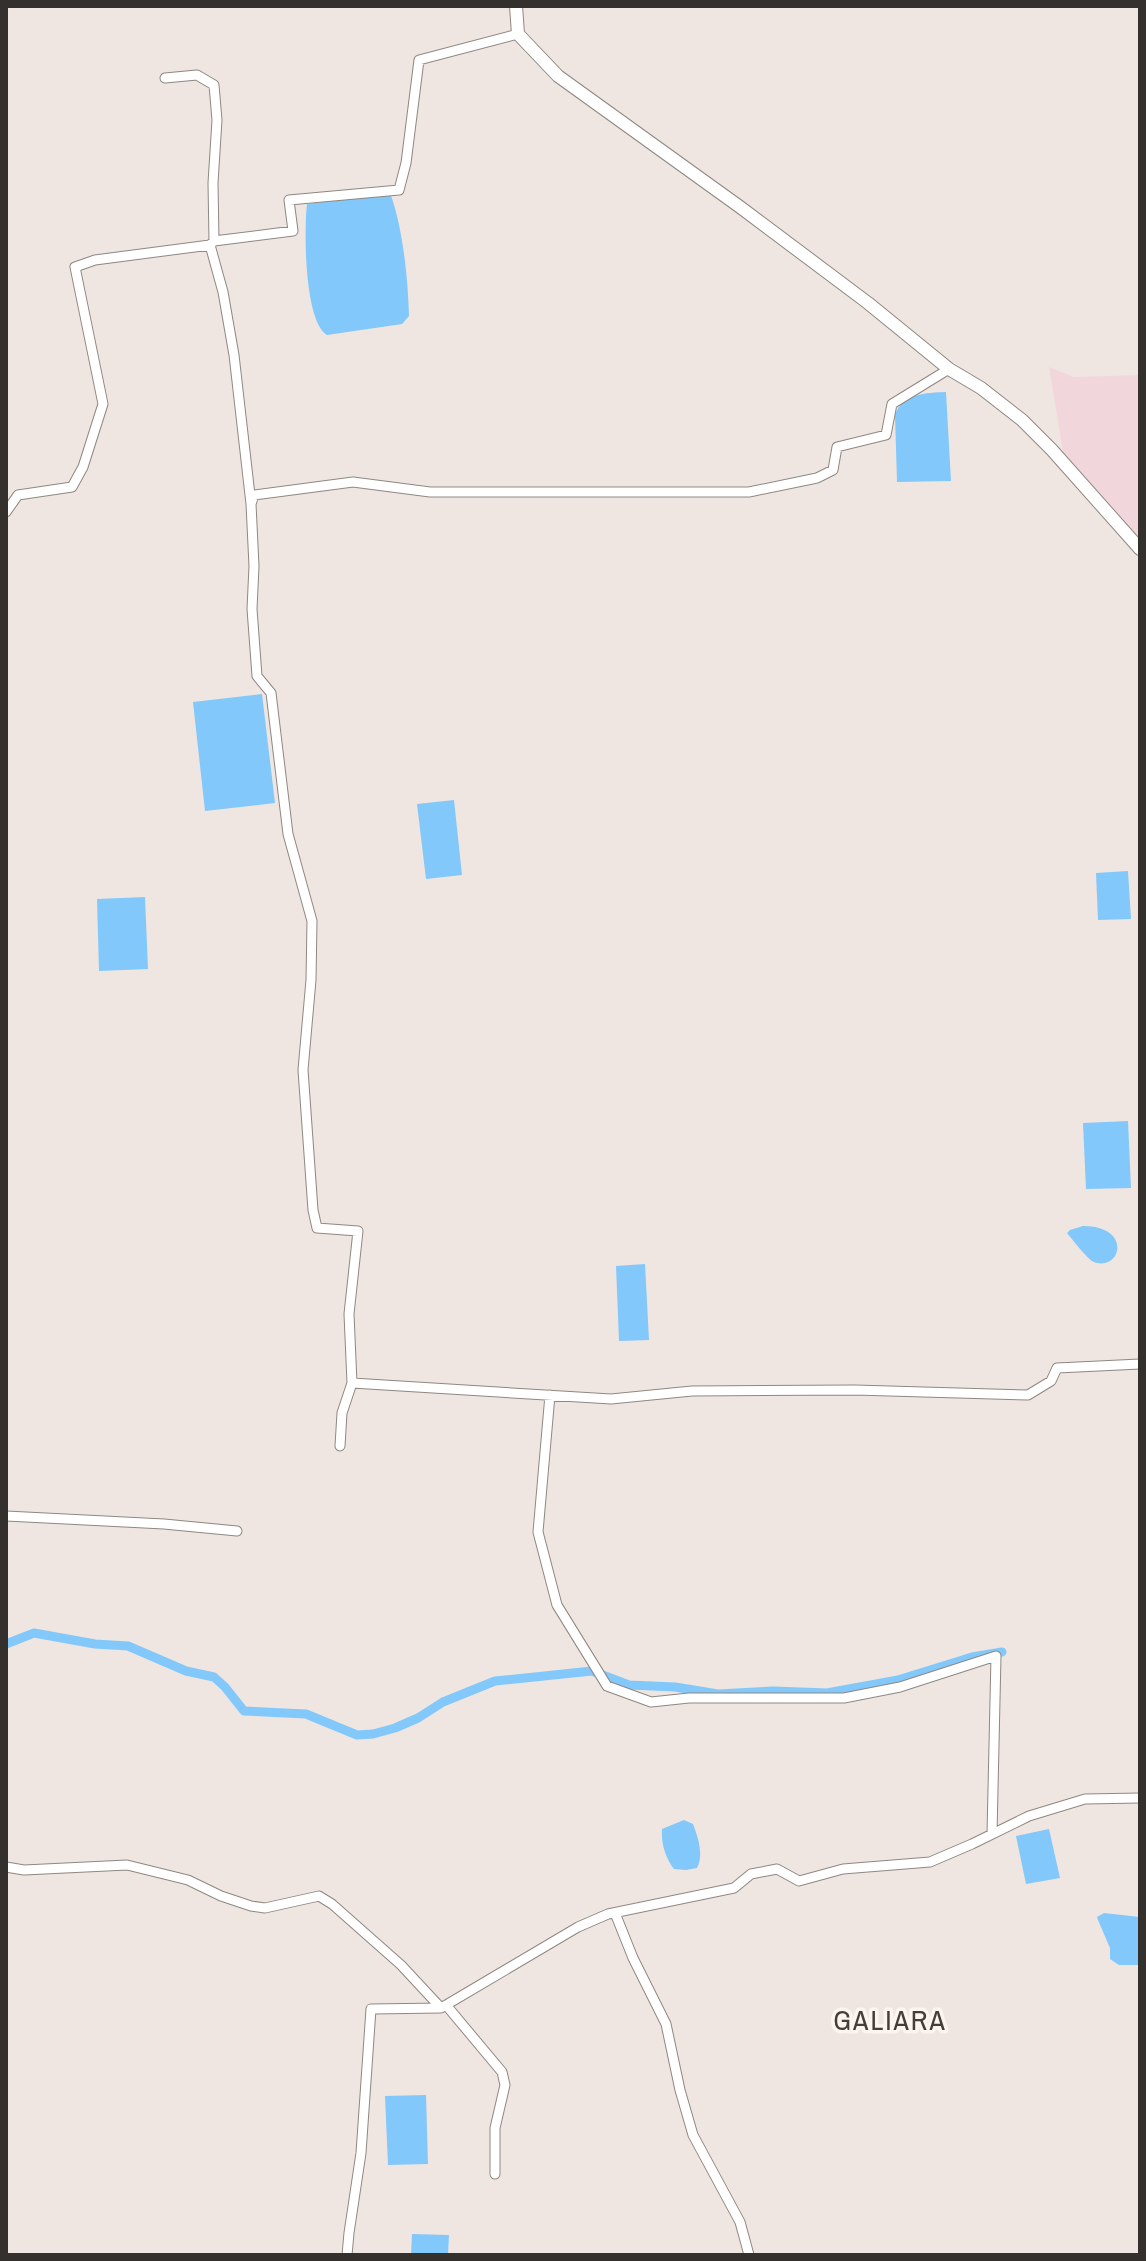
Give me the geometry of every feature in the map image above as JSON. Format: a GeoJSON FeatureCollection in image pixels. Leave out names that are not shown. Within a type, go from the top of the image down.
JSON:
{"type":"FeatureCollection","features":[{"type":"Feature","properties":{"kind":"main road"},"geometry":{"type":"LineString","coordinates":[[516,6],[518,34],[558,76],[868,303],[949,369],[981,388],[1022,420],[1140,549]]}},
{"type":"Feature","properties":{"kind":"street"},"geometry":{"type":"LineString","coordinates":[[6,512],[18,495],[72,487],[83,467],[103,404],[75,267],[95,260],[293,231],[289,200],[399,190],[406,163],[419,60],[518,34]]}},
{"type":"Feature","properties":{"kind":"street"},"geometry":{"type":"LineString","coordinates":[[165,78],[197,75],[214,85],[217,120],[212,243],[234,355],[251,504],[254,566],[252,609],[257,676],[271,693],[288,834],[312,921],[311,980],[303,1070],[313,1210],[317,1228],[358,1231],[349,1314],[352,1383],[342,1413],[340,1446]]}},
{"type":"Feature","properties":{"kind":"street"},"geometry":{"type":"LineString","coordinates":[[251,504],[254,495],[353,482],[430,492],[749,492],[817,478],[833,470],[837,447],[886,435],[892,404],[949,369]]}},
{"type":"Feature","properties":{"kind":"street"},"geometry":{"type":"LineString","coordinates":[[352,1383],[611,1399],[692,1391],[827,1390],[1028,1395],[1051,1381],[1057,1368],[1140,1364]]}},
{"type":"Feature","properties":{"kind":"street"},"geometry":{"type":"LineString","coordinates":[[550,1395],[538,1532],[557,1605],[607,1686],[651,1702],[689,1698],[844,1698],[900,1687],[996,1656],[992,1834]]}},
{"type":"Feature","properties":{"kind":"street"},"geometry":{"type":"LineString","coordinates":[[6,1516],[237,1531]]}},
{"type":"Feature","properties":{"kind":"street"},"geometry":{"type":"LineString","coordinates":[[347,2255],[361,2153],[371,2009],[444,2006],[578,1927],[615,1913],[734,1888],[751,1874],[777,1869],[799,1881],[843,1869],[930,1862],[1029,1816],[1085,1799],[1140,1798]]}},
{"type":"Feature","properties":{"kind":"street"},"geometry":{"type":"LineString","coordinates":[[6,1867],[24,1870],[127,1865],[188,1880],[251,1906],[265,1908],[319,1896],[332,1904],[444,2006],[502,2072],[505,2085],[495,2128],[495,2174]]}},
{"type":"Feature","properties":{"kind":"street"},"geometry":{"type":"LineString","coordinates":[[615,1913],[633,1958],[666,2024],[693,2135],[740,2222],[749,2255]]}},
{"type":"Feature","properties":{"kind":"shaded area"},"geometry":{"type":"Polygon","coordinates":[[[1049,367],[1074,377],[1140,375],[1140,538],[1115,516],[1063,452],[1049,367]]]}},
{"type":"Feature","properties":{"kind":"water"},"geometry":{"type":"Polygon","coordinates":[[[390,193],[404,254],[409,316],[402,324],[327,335],[319,326],[310,294],[306,253],[307,204],[390,193]]]}},
{"type":"Feature","properties":{"kind":"water"},"geometry":{"type":"Polygon","coordinates":[[[946,392],[951,481],[897,482],[895,415],[898,408],[909,398],[946,392]]]}},
{"type":"Feature","properties":{"kind":"water"},"geometry":{"type":"Polygon","coordinates":[[[262,694],[275,803],[205,811],[193,702],[262,694]]]}},
{"type":"Feature","properties":{"kind":"water"},"geometry":{"type":"Polygon","coordinates":[[[454,800],[462,875],[426,879],[417,804],[454,800]]]}},
{"type":"Feature","properties":{"kind":"water"},"geometry":{"type":"Polygon","coordinates":[[[1128,871],[1131,919],[1098,920],[1096,873],[1128,871]]]}},
{"type":"Feature","properties":{"kind":"water"},"geometry":{"type":"Polygon","coordinates":[[[145,897],[148,969],[99,971],[97,899],[145,897]]]}},
{"type":"Feature","properties":{"kind":"water"},"geometry":{"type":"Polygon","coordinates":[[[1128,1121],[1131,1188],[1086,1189],[1083,1123],[1128,1121]]]}},
{"type":"Feature","properties":{"kind":"water"},"geometry":{"type":"Polygon","coordinates":[[[1083,1226],[1099,1228],[1116,1240],[1116,1255],[1111,1261],[1094,1262],[1067,1233],[1083,1226]]]}},
{"type":"Feature","properties":{"kind":"water"},"geometry":{"type":"Polygon","coordinates":[[[645,1264],[649,1340],[619,1341],[616,1266],[645,1264]]]}},
{"type":"Feature","properties":{"kind":"water"},"geometry":{"type":"Polygon","coordinates":[[[684,1820],[693,1824],[700,1852],[697,1868],[686,1870],[674,1869],[664,1850],[662,1834],[662,1829],[684,1820]]]}},
{"type":"Feature","properties":{"kind":"water"},"geometry":{"type":"Polygon","coordinates":[[[1049,1829],[1060,1878],[1026,1884],[1016,1836],[1049,1829]]]}},
{"type":"Feature","properties":{"kind":"water"},"geometry":{"type":"Polygon","coordinates":[[[1104,1913],[1140,1917],[1140,1965],[1119,1965],[1110,1959],[1110,1948],[1097,1917],[1104,1913]]]}},
{"type":"Feature","properties":{"kind":"water"},"geometry":{"type":"Polygon","coordinates":[[[426,2095],[428,2164],[388,2165],[385,2096],[426,2095]]]}},
{"type":"Feature","properties":{"kind":"water"},"geometry":{"type":"Polygon","coordinates":[[[412,2234],[449,2235],[448,2255],[411,2255],[412,2234]]]}},
{"type":"Feature","properties":{"kind":"waterway"},"geometry":{"type":"LineString","coordinates":[[6,1644],[34,1633],[95,1644],[128,1646],[186,1671],[214,1677],[244,1711],[306,1714],[357,1735],[395,1728],[443,1702],[495,1681],[592,1671],[629,1685],[675,1687],[718,1694],[773,1691],[827,1693],[898,1680],[972,1657],[1002,1652]]}},
{"type":"Feature","properties":{"kind":"district","name":"GALIARA"},"geometry":{"type":"Point","coordinates":[890,2020]}}]}
